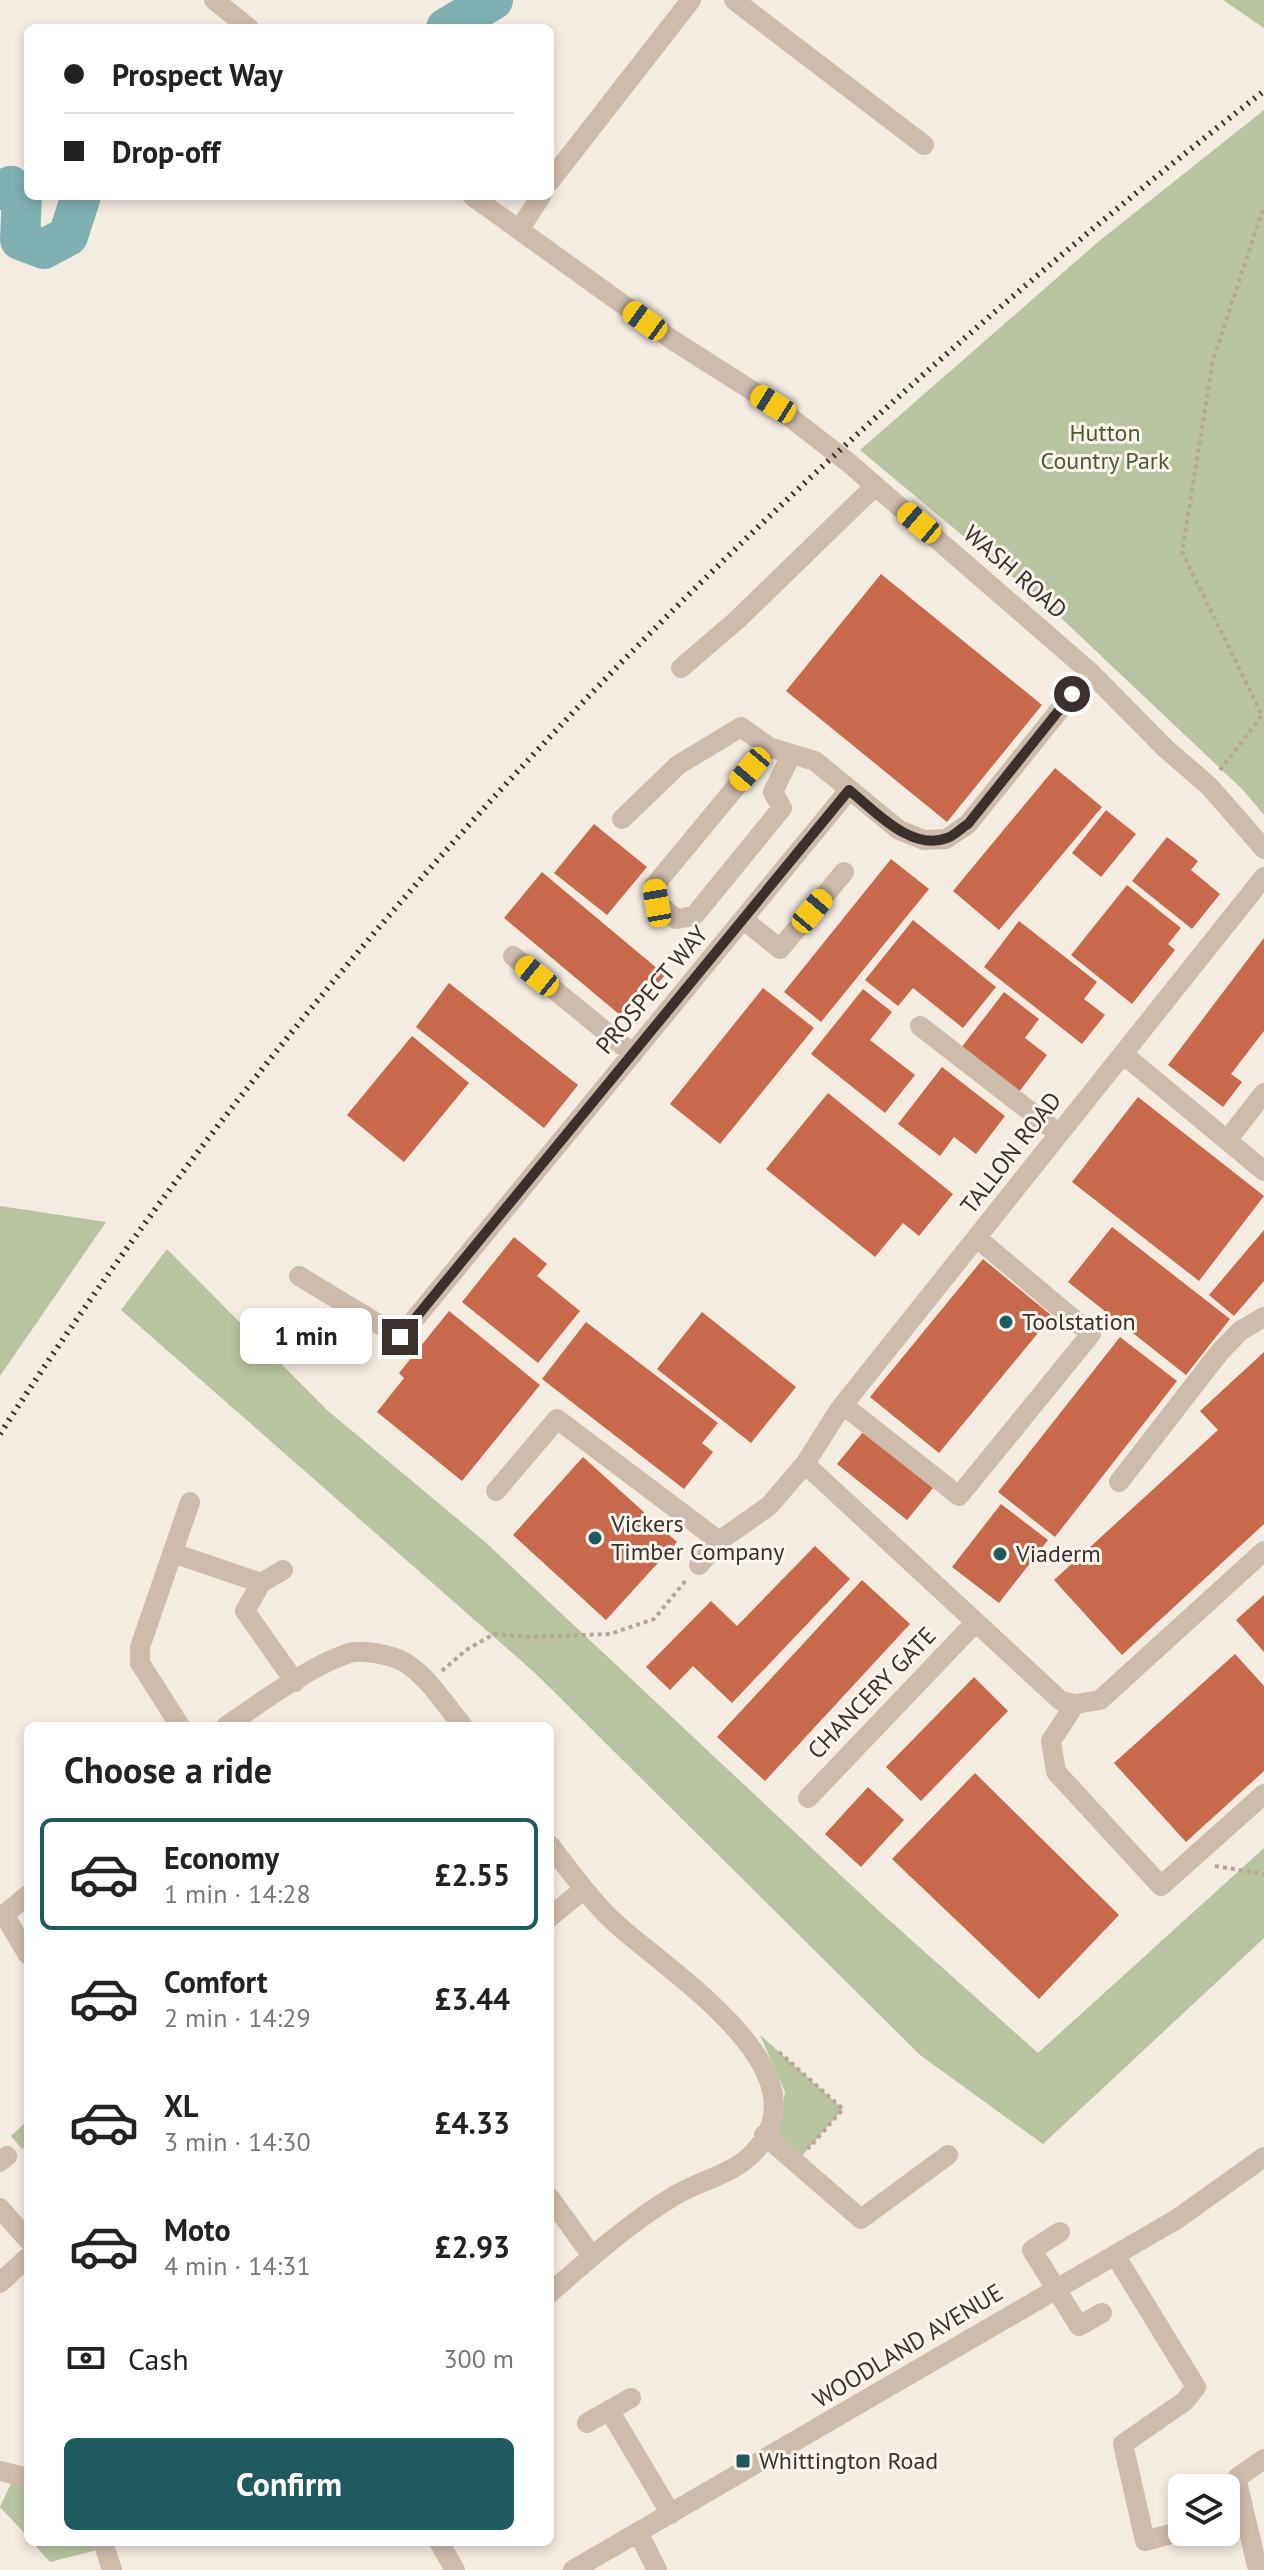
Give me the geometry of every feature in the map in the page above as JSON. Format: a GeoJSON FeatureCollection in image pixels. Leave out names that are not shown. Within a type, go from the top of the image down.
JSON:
{"type":"FeatureCollection","features":[{"type":"Feature","properties":{"kind":"street"},"geometry":{"type":"LineString","coordinates":[[214,0],[244,24]]}},
{"type":"Feature","properties":{"kind":"street"},"geometry":{"type":"LineString","coordinates":[[554,176],[691,0]]}},
{"type":"Feature","properties":{"kind":"street"},"geometry":{"type":"LineString","coordinates":[[734,0],[924,145]]}},
{"type":"Feature","properties":{"kind":"street","name":"WASH ROAD"},"geometry":{"type":"LineString","coordinates":[[478,200],[689,352],[773,404],[875,486],[1090,672],[1165,748],[1209,786],[1264,849]]}},
{"type":"Feature","properties":{"kind":"street"},"geometry":{"type":"LineString","coordinates":[[519,230],[538,200]]}},
{"type":"Feature","properties":{"kind":"street"},"geometry":{"type":"LineString","coordinates":[[681,668],[737,620],[875,486]]}},
{"type":"Feature","properties":{"kind":"street"},"geometry":{"type":"LineString","coordinates":[[622,819],[678,765],[741,727],[769,747],[815,761],[899,830],[924,840],[946,839],[968,824],[1090,672]]}},
{"type":"Feature","properties":{"kind":"street"},"geometry":{"type":"LineString","coordinates":[[769,747],[654,886],[657,903],[676,919],[694,916],[782,808],[773,792],[791,755]]}},
{"type":"Feature","properties":{"kind":"street","name":"PROSPECT WAY"},"geometry":{"type":"LineString","coordinates":[[299,1276],[400,1337],[849,790]]}},
{"type":"Feature","properties":{"kind":"street"},"geometry":{"type":"LineString","coordinates":[[744,920],[780,949],[844,872]]}},
{"type":"Feature","properties":{"kind":"street","name":"TALLON ROAD"},"geometry":{"type":"LineString","coordinates":[[699,1565],[719,1541],[769,1506],[805,1464],[843,1405],[1264,877]]}},
{"type":"Feature","properties":{"kind":"street"},"geometry":{"type":"LineString","coordinates":[[513,956],[633,1054]]}},
{"type":"Feature","properties":{"kind":"street"},"geometry":{"type":"LineString","coordinates":[[920,1026],[1058,1133]]}},
{"type":"Feature","properties":{"kind":"street"},"geometry":{"type":"LineString","coordinates":[[1123,1054],[1264,1171]]}},
{"type":"Feature","properties":{"kind":"street"},"geometry":{"type":"LineString","coordinates":[[1228,1139],[1264,1093]]}},
{"type":"Feature","properties":{"kind":"street"},"geometry":{"type":"LineString","coordinates":[[843,1405],[959,1496],[1091,1334],[977,1238]]}},
{"type":"Feature","properties":{"kind":"street"},"geometry":{"type":"LineString","coordinates":[[1119,1482],[1219,1353],[1240,1331],[1264,1317]]}},
{"type":"Feature","properties":{"kind":"street"},"geometry":{"type":"LineString","coordinates":[[496,1491],[557,1419],[719,1541]]}},
{"type":"Feature","properties":{"kind":"street"},"geometry":{"type":"LineString","coordinates":[[805,1464],[974,1624],[1061,1701],[1075,1704],[1100,1700],[1264,1551]]}},
{"type":"Feature","properties":{"kind":"street"},"geometry":{"type":"LineString","coordinates":[[177,1722],[140,1663],[140,1647],[190,1502]]}},
{"type":"Feature","properties":{"kind":"street"},"geometry":{"type":"LineString","coordinates":[[173,1553],[261,1583]]}},
{"type":"Feature","properties":{"kind":"street"},"geometry":{"type":"LineString","coordinates":[[283,1570],[261,1583],[245,1611],[295,1682]]}},
{"type":"Feature","properties":{"kind":"street","name":"CHANCERY GATE"},"geometry":{"type":"LineString","coordinates":[[808,1798],[974,1624]]}},
{"type":"Feature","properties":{"kind":"street"},"geometry":{"type":"LineString","coordinates":[[232,1722],[295,1682],[352,1652],[404,1662],[428,1683],[460,1722]]}},
{"type":"Feature","properties":{"kind":"street"},"geometry":{"type":"LineString","coordinates":[[1075,1704],[1051,1741],[1056,1772],[1161,1886],[1264,1794]]}},
{"type":"Feature","properties":{"kind":"street"},"geometry":{"type":"LineString","coordinates":[[554,1850],[612,1920],[744,2038],[759,2055],[774,2097],[764,2135],[753,2154],[730,2170],[669,2199],[592,2256],[554,2289]]}},
{"type":"Feature","properties":{"kind":"street"},"geometry":{"type":"LineString","coordinates":[[554,1914],[584,1889]]}},
{"type":"Feature","properties":{"kind":"street"},"geometry":{"type":"LineString","coordinates":[[24,1898],[2,1917],[24,1949]]}},
{"type":"Feature","properties":{"kind":"street"},"geometry":{"type":"LineString","coordinates":[[764,2135],[861,2219],[948,2155]]}},
{"type":"Feature","properties":{"kind":"street","name":"WOODLAND AVENUE"},"geometry":{"type":"LineString","coordinates":[[573,2570],[953,2352],[1238,2179],[1264,2157]]}},
{"type":"Feature","properties":{"kind":"street"},"geometry":{"type":"LineString","coordinates":[[554,2204],[592,2256]]}},
{"type":"Feature","properties":{"kind":"street"},"geometry":{"type":"LineString","coordinates":[[0,2208],[24,2235]]}},
{"type":"Feature","properties":{"kind":"street"},"geometry":{"type":"LineString","coordinates":[[1060,2232],[1032,2250],[1079,2326],[1102,2313]]}},
{"type":"Feature","properties":{"kind":"street"},"geometry":{"type":"LineString","coordinates":[[1115,2255],[1196,2387],[1185,2401],[1123,2444],[1145,2541],[1168,2535]]}},
{"type":"Feature","properties":{"kind":"street"},"geometry":{"type":"LineString","coordinates":[[0,2283],[24,2261]]}},
{"type":"Feature","properties":{"kind":"street"},"geometry":{"type":"LineString","coordinates":[[587,2423],[631,2398]]}},
{"type":"Feature","properties":{"kind":"street"},"geometry":{"type":"LineString","coordinates":[[609,2410],[671,2514]]}},
{"type":"Feature","properties":{"kind":"street"},"geometry":{"type":"LineString","coordinates":[[1258,2570],[1238,2477],[1264,2459]]}},
{"type":"Feature","properties":{"kind":"street"},"geometry":{"type":"LineString","coordinates":[[0,2471],[24,2477]]}},
{"type":"Feature","properties":{"kind":"street"},"geometry":{"type":"LineString","coordinates":[[638,2532],[657,2570]]}},
{"type":"Feature","properties":{"kind":"street"},"geometry":{"type":"LineString","coordinates":[[104,2546],[112,2570]]}},
{"type":"Feature","properties":{"kind":"street"},"geometry":{"type":"LineString","coordinates":[[441,2546],[455,2570]]}},
{"type":"Feature","properties":{"kind":"path"},"geometry":{"type":"LineString","coordinates":[[1209,786],[1262,713],[1182,552],[1213,360],[1264,206]]}},
{"type":"Feature","properties":{"kind":"path"},"geometry":{"type":"LineString","coordinates":[[428,1683],[466,1650],[494,1634],[529,1637],[610,1634],[654,1619],[699,1565]]}},
{"type":"Feature","properties":{"kind":"path"},"geometry":{"type":"LineString","coordinates":[[1189,1861],[1264,1874]]}},
{"type":"Feature","properties":{"kind":"path"},"geometry":{"type":"LineString","coordinates":[[744,2038],[760,2035],[843,2109],[796,2163]]}},
{"type":"Feature","properties":{"kind":"green space"},"geometry":{"type":"Polygon","coordinates":[[[1223,0],[1264,0],[1264,28],[1223,0]]]}},
{"type":"Feature","properties":{"kind":"green space","name":"Hutton Country Park"},"geometry":{"type":"Polygon","coordinates":[[[1264,110],[1264,815],[1243,790],[1059,616],[860,450],[1098,242],[1264,110]]]}},
{"type":"Feature","properties":{"kind":"green space"},"geometry":{"type":"Polygon","coordinates":[[[0,1206],[106,1222],[0,1376],[0,1206]]]}},
{"type":"Feature","properties":{"kind":"green space"},"geometry":{"type":"Polygon","coordinates":[[[167,1249],[327,1410],[484,1541],[880,1912],[1038,2053],[1264,1848],[1264,1938],[1043,2144],[920,2055],[535,1673],[121,1310],[167,1249]]]}},
{"type":"Feature","properties":{"kind":"green space"},"geometry":{"type":"Polygon","coordinates":[[[760,2035],[843,2109],[801,2157],[778,2137],[785,2092],[760,2035]]]}},
{"type":"Feature","properties":{"kind":"green space"},"geometry":{"type":"Polygon","coordinates":[[[24,2124],[24,2147],[22,2149],[11,2136],[24,2124]]]}},
{"type":"Feature","properties":{"kind":"green space"},"geometry":{"type":"Polygon","coordinates":[[[14,2477],[24,2478],[24,2533],[0,2507],[14,2477]]]}},
{"type":"Feature","properties":{"kind":"green space"},"geometry":{"type":"Polygon","coordinates":[[[36,2546],[105,2548],[50,2562],[36,2546]]]}},
{"type":"Feature","properties":{"kind":"building"},"geometry":{"type":"Polygon","coordinates":[[[881,574],[1042,705],[947,822],[786,691],[881,574]]]}},
{"type":"Feature","properties":{"kind":"building"},"geometry":{"type":"Polygon","coordinates":[[[1055,768],[1102,807],[999,930],[953,891],[1055,768]]]}},
{"type":"Feature","properties":{"kind":"building"},"geometry":{"type":"Polygon","coordinates":[[[1106,810],[1136,834],[1101,877],[1072,853],[1106,810]]]}},
{"type":"Feature","properties":{"kind":"building"},"geometry":{"type":"Polygon","coordinates":[[[594,824],[647,867],[607,915],[554,873],[594,824]]]}},
{"type":"Feature","properties":{"kind":"building"},"geometry":{"type":"Polygon","coordinates":[[[1167,837],[1198,861],[1191,870],[1220,894],[1192,929],[1132,881],[1167,837]]]}},
{"type":"Feature","properties":{"kind":"building"},"geometry":{"type":"Polygon","coordinates":[[[891,859],[929,889],[821,1022],[784,992],[891,859]]]}},
{"type":"Feature","properties":{"kind":"building"},"geometry":{"type":"Polygon","coordinates":[[[542,872],[665,975],[626,1020],[504,918],[542,872]]]}},
{"type":"Feature","properties":{"kind":"building"},"geometry":{"type":"Polygon","coordinates":[[[1127,885],[1181,928],[1168,944],[1175,950],[1132,1004],[1071,955],[1127,885]]]}},
{"type":"Feature","properties":{"kind":"building"},"geometry":{"type":"Polygon","coordinates":[[[913,920],[996,987],[963,1028],[913,988],[898,1006],[865,980],[913,920]]]}},
{"type":"Feature","properties":{"kind":"building"},"geometry":{"type":"Polygon","coordinates":[[[1019,921],[1097,982],[1084,999],[1105,1015],[1082,1044],[984,967],[1019,921]]]}},
{"type":"Feature","properties":{"kind":"building"},"geometry":{"type":"Polygon","coordinates":[[[1264,938],[1264,1031],[1231,1074],[1242,1082],[1223,1107],[1168,1065],[1264,938]]]}},
{"type":"Feature","properties":{"kind":"building"},"geometry":{"type":"Polygon","coordinates":[[[449,983],[578,1085],[544,1128],[416,1027],[449,983]]]}},
{"type":"Feature","properties":{"kind":"building"},"geometry":{"type":"Polygon","coordinates":[[[763,988],[814,1028],[720,1144],[670,1104],[763,988]]]}},
{"type":"Feature","properties":{"kind":"building"},"geometry":{"type":"Polygon","coordinates":[[[863,989],[892,1012],[870,1040],[915,1075],[885,1113],[811,1054],[863,989]]]}},
{"type":"Feature","properties":{"kind":"building"},"geometry":{"type":"Polygon","coordinates":[[[1004,992],[1039,1019],[1025,1038],[1047,1055],[1019,1092],[961,1048],[1004,992]]]}},
{"type":"Feature","properties":{"kind":"building"},"geometry":{"type":"Polygon","coordinates":[[[412,1036],[469,1083],[404,1162],[347,1115],[412,1036]]]}},
{"type":"Feature","properties":{"kind":"building"},"geometry":{"type":"Polygon","coordinates":[[[942,1067],[1005,1116],[976,1154],[954,1137],[940,1156],[898,1124],[942,1067]]]}},
{"type":"Feature","properties":{"kind":"building"},"geometry":{"type":"Polygon","coordinates":[[[828,1093],[953,1194],[919,1236],[903,1223],[875,1257],[766,1169],[828,1093]]]}},
{"type":"Feature","properties":{"kind":"building"},"geometry":{"type":"Polygon","coordinates":[[[1138,1097],[1264,1196],[1199,1281],[1072,1182],[1138,1097]]]}},
{"type":"Feature","properties":{"kind":"building"},"geometry":{"type":"Polygon","coordinates":[[[1112,1227],[1230,1319],[1186,1375],[1068,1282],[1112,1227]]]}},
{"type":"Feature","properties":{"kind":"building"},"geometry":{"type":"Polygon","coordinates":[[[1264,1230],[1264,1281],[1234,1316],[1209,1295],[1264,1230]]]}},
{"type":"Feature","properties":{"kind":"building"},"geometry":{"type":"Polygon","coordinates":[[[514,1237],[547,1264],[537,1276],[580,1311],[538,1363],[462,1302],[514,1237]]]}},
{"type":"Feature","properties":{"kind":"building"},"geometry":{"type":"Polygon","coordinates":[[[983,1259],[1052,1316],[939,1453],[870,1397],[983,1259]]]}},
{"type":"Feature","properties":{"kind":"building"},"geometry":{"type":"Polygon","coordinates":[[[449,1311],[540,1385],[462,1481],[377,1412],[404,1378],[399,1373],[449,1311]]]}},
{"type":"Feature","properties":{"kind":"building"},"geometry":{"type":"Polygon","coordinates":[[[702,1312],[796,1387],[751,1443],[657,1369],[702,1312]]]}},
{"type":"Feature","properties":{"kind":"building"},"geometry":{"type":"Polygon","coordinates":[[[586,1322],[718,1423],[702,1443],[713,1452],[684,1489],[542,1379],[586,1322]]]}},
{"type":"Feature","properties":{"kind":"building"},"geometry":{"type":"Polygon","coordinates":[[[1120,1337],[1177,1381],[1055,1537],[998,1492],[1120,1337]]]}},
{"type":"Feature","properties":{"kind":"building"},"geometry":{"type":"Polygon","coordinates":[[[1264,1352],[1264,1524],[1122,1655],[1054,1580],[1218,1430],[1200,1411],[1264,1352]]]}},
{"type":"Feature","properties":{"kind":"building"},"geometry":{"type":"Polygon","coordinates":[[[863,1432],[933,1488],[907,1520],[837,1464],[863,1432]]]}},
{"type":"Feature","properties":{"kind":"building","name":"Vickers Timber Company"},"geometry":{"type":"Polygon","coordinates":[[[583,1457],[677,1542],[606,1620],[513,1535],[583,1457]]]}},
{"type":"Feature","properties":{"kind":"building","name":"Viaderm"},"geometry":{"type":"Polygon","coordinates":[[[1001,1504],[1048,1540],[999,1603],[952,1567],[1001,1504]]]}},
{"type":"Feature","properties":{"kind":"building"},"geometry":{"type":"Polygon","coordinates":[[[815,1546],[850,1579],[732,1703],[693,1666],[670,1690],[646,1667],[711,1601],[737,1626],[815,1546]]]}},
{"type":"Feature","properties":{"kind":"building"},"geometry":{"type":"Polygon","coordinates":[[[862,1580],[910,1624],[765,1781],[717,1737],[862,1580]]]}},
{"type":"Feature","properties":{"kind":"building"},"geometry":{"type":"Polygon","coordinates":[[[1264,1595],[1264,1652],[1236,1620],[1264,1595]]]}},
{"type":"Feature","properties":{"kind":"building"},"geometry":{"type":"Polygon","coordinates":[[[1235,1654],[1264,1686],[1264,1771],[1186,1842],[1114,1763],[1235,1654]]]}},
{"type":"Feature","properties":{"kind":"building"},"geometry":{"type":"Polygon","coordinates":[[[974,1677],[1008,1711],[921,1801],[886,1767],[974,1677]]]}},
{"type":"Feature","properties":{"kind":"building"},"geometry":{"type":"Polygon","coordinates":[[[975,1773],[1119,1915],[1039,1999],[892,1859],[975,1773]]]}},
{"type":"Feature","properties":{"kind":"building"},"geometry":{"type":"Polygon","coordinates":[[[868,1787],[904,1820],[861,1867],[825,1834],[868,1787]]]}},
{"type":"Feature","properties":{"kind":"waterway"},"geometry":{"type":"LineString","coordinates":[[453,24],[493,0]]}},
{"type":"Feature","properties":{"kind":"waterway"},"geometry":{"type":"LineString","coordinates":[[0,190],[11,186],[22,196],[20,240],[44,249],[68,236],[80,200]]}},
{"type":"Feature","properties":{"kind":"railway"},"geometry":{"type":"LineString","coordinates":[[0,1434],[131,1242],[271,1058],[420,880],[576,710],[739,546],[908,388],[1084,236],[1264,91]]}},
{"type":"Feature","properties":{"kind":"place","name":"Toolstation"},"geometry":{"type":"Point","coordinates":[1006,1322]}},
{"type":"Feature","properties":{"kind":"place","name":"Vickers Timber Company"},"geometry":{"type":"Point","coordinates":[595,1538]}},
{"type":"Feature","properties":{"kind":"place","name":"Viaderm"},"geometry":{"type":"Point","coordinates":[1000,1554]}},
{"type":"Feature","properties":{"kind":"place","name":"Whittington Road"},"geometry":{"type":"Point","coordinates":[743,2461]}},
{"type":"Feature","properties":{"kind":"route"},"geometry":{"type":"LineString","coordinates":[[400,1337],[849,790],[899,830],[924,840],[946,839],[968,824],[1072,694]]}}]}
